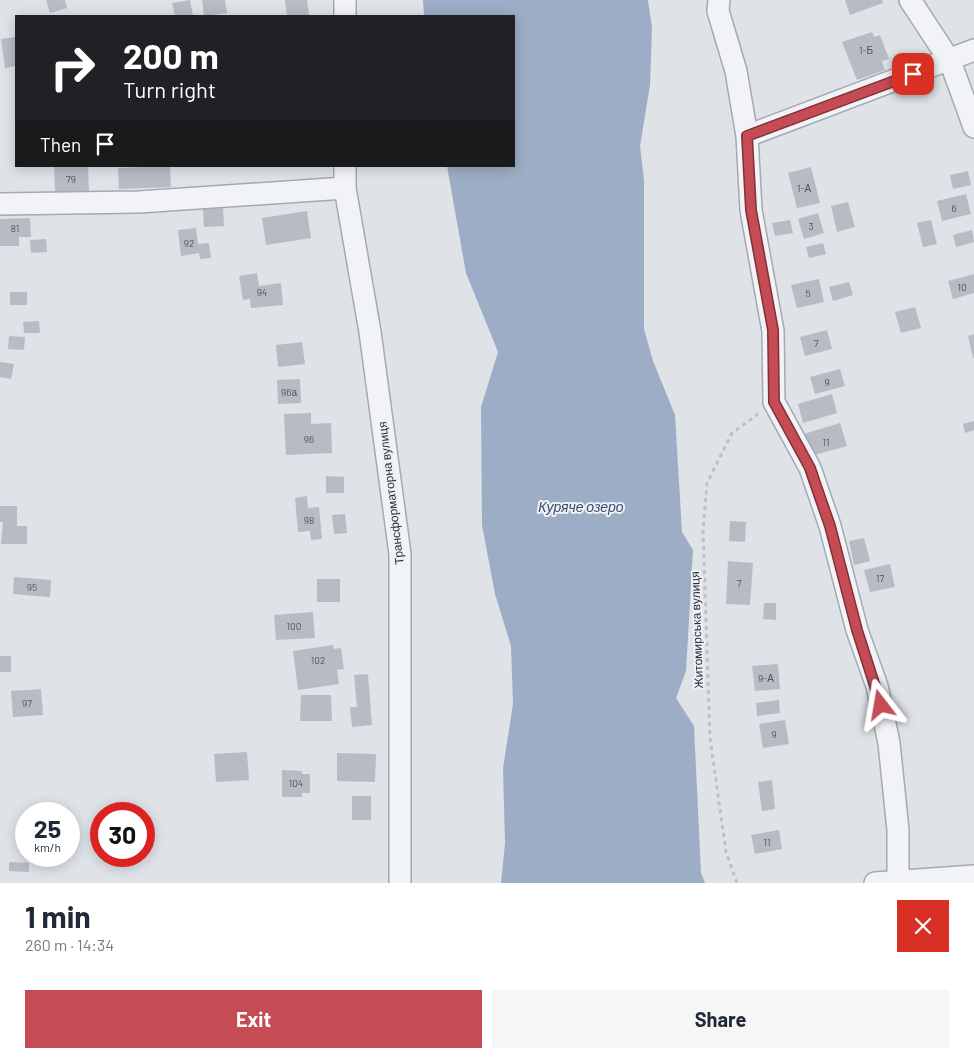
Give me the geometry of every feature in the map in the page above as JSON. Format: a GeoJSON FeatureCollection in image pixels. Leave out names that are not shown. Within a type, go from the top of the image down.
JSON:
{"type":"FeatureCollection","features":[{"type":"Feature","properties":{"kind":"street"},"geometry":{"type":"LineString","coordinates":[[345,0],[345,15]]}},
{"type":"Feature","properties":{"kind":"street"},"geometry":{"type":"LineString","coordinates":[[718,0],[718,11],[736,71],[747,136],[751,210],[773,330],[774,402],[810,468],[830,526],[857,630],[876,686],[889,743],[898,830],[897,882]]}},
{"type":"Feature","properties":{"kind":"street"},"geometry":{"type":"LineString","coordinates":[[910,0],[950,60],[974,127]]}},
{"type":"Feature","properties":{"kind":"street"},"geometry":{"type":"LineString","coordinates":[[747,136],[974,50]]}},
{"type":"Feature","properties":{"kind":"street","name":"Трансформаторна вулиця"},"geometry":{"type":"LineString","coordinates":[[345,167],[345,188],[370,332],[400,554],[400,883]]}},
{"type":"Feature","properties":{"kind":"street"},"geometry":{"type":"LineString","coordinates":[[0,204],[139,202],[345,188]]}},
{"type":"Feature","properties":{"kind":"street"},"geometry":{"type":"LineString","coordinates":[[875,883],[974,876]]}},
{"type":"Feature","properties":{"kind":"path","name":"Житомирська вулиця"},"geometry":{"type":"LineString","coordinates":[[736,883],[726,852],[710,738],[703,531],[706,483],[732,433],[774,402]]}},
{"type":"Feature","properties":{"kind":"water","name":"Куряче озеро"},"geometry":{"type":"Polygon","coordinates":[[[423,0],[648,0],[652,28],[650,85],[640,146],[644,180],[644,329],[653,361],[675,415],[682,532],[693,550],[686,671],[676,698],[694,726],[701,873],[705,883],[501,883],[505,843],[503,768],[513,704],[511,646],[495,594],[482,525],[481,407],[498,352],[466,273],[447,167],[515,167],[515,15],[424,15],[423,0]]]}},
{"type":"Feature","properties":{"kind":"building"},"geometry":{"type":"Polygon","coordinates":[[[46,0],[65,0],[67,8],[50,13],[46,0]]]}},
{"type":"Feature","properties":{"kind":"building"},"geometry":{"type":"Polygon","coordinates":[[[190,0],[193,15],[175,15],[172,3],[190,0]]]}},
{"type":"Feature","properties":{"kind":"building"},"geometry":{"type":"Polygon","coordinates":[[[202,0],[225,0],[227,13],[204,15],[202,0]]]}},
{"type":"Feature","properties":{"kind":"building"},"geometry":{"type":"Polygon","coordinates":[[[285,0],[307,0],[309,15],[287,15],[285,0]]]}},
{"type":"Feature","properties":{"kind":"building"},"geometry":{"type":"Polygon","coordinates":[[[845,0],[882,0],[883,3],[850,15],[845,0]]]}},
{"type":"Feature","properties":{"kind":"building"},"geometry":{"type":"Polygon","coordinates":[[[872,32],[874,37],[880,35],[889,59],[882,61],[885,70],[857,80],[842,42],[872,32]]]}},
{"type":"Feature","properties":{"kind":"building"},"geometry":{"type":"Polygon","coordinates":[[[15,37],[15,66],[5,68],[1,39],[15,37]]]}},
{"type":"Feature","properties":{"kind":"building"},"geometry":{"type":"Polygon","coordinates":[[[54,167],[88,167],[89,191],[55,192],[54,167]]]}},
{"type":"Feature","properties":{"kind":"building"},"geometry":{"type":"Polygon","coordinates":[[[170,167],[171,187],[119,189],[118,168],[170,167]]]}},
{"type":"Feature","properties":{"kind":"building"},"geometry":{"type":"Polygon","coordinates":[[[811,167],[820,203],[797,208],[788,173],[811,167]]]}},
{"type":"Feature","properties":{"kind":"building"},"geometry":{"type":"Polygon","coordinates":[[[968,171],[971,185],[953,189],[950,175],[968,171]]]}},
{"type":"Feature","properties":{"kind":"building"},"geometry":{"type":"Polygon","coordinates":[[[966,194],[971,214],[942,221],[937,201],[966,194]]]}},
{"type":"Feature","properties":{"kind":"building"},"geometry":{"type":"Polygon","coordinates":[[[848,202],[855,227],[837,232],[831,206],[848,202]]]}},
{"type":"Feature","properties":{"kind":"building"},"geometry":{"type":"Polygon","coordinates":[[[223,208],[224,226],[204,227],[203,209],[223,208]]]}},
{"type":"Feature","properties":{"kind":"building"},"geometry":{"type":"Polygon","coordinates":[[[307,211],[311,238],[266,245],[262,218],[307,211]]]}},
{"type":"Feature","properties":{"kind":"building"},"geometry":{"type":"Polygon","coordinates":[[[818,213],[824,233],[804,239],[798,219],[818,213]]]}},
{"type":"Feature","properties":{"kind":"building"},"geometry":{"type":"Polygon","coordinates":[[[30,218],[31,237],[19,237],[19,246],[0,246],[0,219],[30,218]]]}},
{"type":"Feature","properties":{"kind":"building"},"geometry":{"type":"Polygon","coordinates":[[[790,220],[793,233],[775,236],[772,223],[790,220]]]}},
{"type":"Feature","properties":{"kind":"building"},"geometry":{"type":"Polygon","coordinates":[[[931,220],[937,244],[923,247],[917,223],[931,220]]]}},
{"type":"Feature","properties":{"kind":"building"},"geometry":{"type":"Polygon","coordinates":[[[196,228],[198,244],[209,243],[211,258],[200,259],[199,253],[181,256],[178,230],[196,228]]]}},
{"type":"Feature","properties":{"kind":"building"},"geometry":{"type":"Polygon","coordinates":[[[972,230],[974,242],[956,247],[953,235],[972,230]]]}},
{"type":"Feature","properties":{"kind":"building"},"geometry":{"type":"Polygon","coordinates":[[[46,239],[47,252],[31,253],[30,240],[46,239]]]}},
{"type":"Feature","properties":{"kind":"building"},"geometry":{"type":"Polygon","coordinates":[[[823,243],[826,254],[809,258],[806,247],[823,243]]]}},
{"type":"Feature","properties":{"kind":"building"},"geometry":{"type":"Polygon","coordinates":[[[257,273],[259,286],[281,283],[283,305],[251,308],[250,299],[243,300],[239,276],[257,273]]]}},
{"type":"Feature","properties":{"kind":"building"},"geometry":{"type":"Polygon","coordinates":[[[974,274],[974,293],[953,299],[948,281],[974,274]]]}},
{"type":"Feature","properties":{"kind":"building"},"geometry":{"type":"Polygon","coordinates":[[[819,279],[824,302],[797,308],[791,285],[819,279]]]}},
{"type":"Feature","properties":{"kind":"building"},"geometry":{"type":"Polygon","coordinates":[[[849,282],[853,295],[833,301],[829,287],[849,282]]]}},
{"type":"Feature","properties":{"kind":"building"},"geometry":{"type":"Polygon","coordinates":[[[10,292],[27,292],[27,305],[10,305],[10,292]]]}},
{"type":"Feature","properties":{"kind":"building"},"geometry":{"type":"Polygon","coordinates":[[[915,307],[921,328],[901,333],[895,312],[915,307]]]}},
{"type":"Feature","properties":{"kind":"building"},"geometry":{"type":"Polygon","coordinates":[[[39,321],[40,333],[24,333],[23,322],[39,321]]]}},
{"type":"Feature","properties":{"kind":"building"},"geometry":{"type":"Polygon","coordinates":[[[827,330],[832,349],[805,356],[800,337],[827,330]]]}},
{"type":"Feature","properties":{"kind":"building"},"geometry":{"type":"Polygon","coordinates":[[[974,334],[974,358],[973,358],[968,336],[974,334]]]}},
{"type":"Feature","properties":{"kind":"building"},"geometry":{"type":"Polygon","coordinates":[[[9,336],[25,337],[24,350],[8,349],[9,336]]]}},
{"type":"Feature","properties":{"kind":"building"},"geometry":{"type":"Polygon","coordinates":[[[302,342],[305,364],[278,367],[276,345],[302,342]]]}},
{"type":"Feature","properties":{"kind":"building"},"geometry":{"type":"Polygon","coordinates":[[[0,362],[14,364],[11,379],[0,377],[0,362]]]}},
{"type":"Feature","properties":{"kind":"building"},"geometry":{"type":"Polygon","coordinates":[[[840,369],[845,386],[815,394],[810,377],[840,369]]]}},
{"type":"Feature","properties":{"kind":"building"},"geometry":{"type":"Polygon","coordinates":[[[300,379],[301,403],[278,404],[277,380],[300,379]]]}},
{"type":"Feature","properties":{"kind":"building"},"geometry":{"type":"Polygon","coordinates":[[[832,394],[837,413],[803,423],[798,404],[832,394]]]}},
{"type":"Feature","properties":{"kind":"building"},"geometry":{"type":"Polygon","coordinates":[[[311,413],[311,424],[331,423],[332,453],[286,455],[284,414],[311,413]]]}},
{"type":"Feature","properties":{"kind":"building"},"geometry":{"type":"Polygon","coordinates":[[[974,421],[974,430],[965,433],[963,424],[974,421]]]}},
{"type":"Feature","properties":{"kind":"building"},"geometry":{"type":"Polygon","coordinates":[[[840,423],[847,446],[811,456],[804,434],[840,423]]]}},
{"type":"Feature","properties":{"kind":"building"},"geometry":{"type":"Polygon","coordinates":[[[326,476],[344,477],[344,493],[326,493],[326,476]]]}},
{"type":"Feature","properties":{"kind":"building"},"geometry":{"type":"Polygon","coordinates":[[[307,496],[308,508],[319,507],[322,539],[311,540],[310,531],[298,532],[295,498],[307,496]]]}},
{"type":"Feature","properties":{"kind":"building"},"geometry":{"type":"Polygon","coordinates":[[[0,506],[17,506],[17,526],[27,526],[27,544],[1,544],[3,522],[0,522],[0,506]]]}},
{"type":"Feature","properties":{"kind":"building"},"geometry":{"type":"Polygon","coordinates":[[[345,514],[347,533],[334,534],[332,515],[345,514]]]}},
{"type":"Feature","properties":{"kind":"building"},"geometry":{"type":"Polygon","coordinates":[[[730,521],[746,522],[745,542],[729,541],[730,521]]]}},
{"type":"Feature","properties":{"kind":"building"},"geometry":{"type":"Polygon","coordinates":[[[864,538],[870,561],[854,565],[849,541],[864,538]]]}},
{"type":"Feature","properties":{"kind":"building"},"geometry":{"type":"Polygon","coordinates":[[[728,561],[753,563],[750,605],[726,604],[728,561]]]}},
{"type":"Feature","properties":{"kind":"building"},"geometry":{"type":"Polygon","coordinates":[[[890,564],[895,587],[870,592],[864,570],[890,564]]]}},
{"type":"Feature","properties":{"kind":"building"},"geometry":{"type":"Polygon","coordinates":[[[14,577],[51,580],[50,597],[13,594],[14,577]]]}},
{"type":"Feature","properties":{"kind":"building"},"geometry":{"type":"Polygon","coordinates":[[[317,579],[340,579],[340,602],[317,602],[317,579]]]}},
{"type":"Feature","properties":{"kind":"building"},"geometry":{"type":"Polygon","coordinates":[[[764,603],[776,603],[776,620],[763,619],[764,603]]]}},
{"type":"Feature","properties":{"kind":"building"},"geometry":{"type":"Polygon","coordinates":[[[313,612],[315,638],[276,640],[274,615],[313,612]]]}},
{"type":"Feature","properties":{"kind":"building"},"geometry":{"type":"Polygon","coordinates":[[[333,645],[334,649],[341,648],[344,669],[337,670],[339,684],[298,690],[293,651],[333,645]]]}},
{"type":"Feature","properties":{"kind":"building"},"geometry":{"type":"Polygon","coordinates":[[[0,656],[11,656],[11,672],[0,672],[0,656]]]}},
{"type":"Feature","properties":{"kind":"building"},"geometry":{"type":"Polygon","coordinates":[[[778,664],[780,689],[755,691],[752,666],[778,664]]]}},
{"type":"Feature","properties":{"kind":"building"},"geometry":{"type":"Polygon","coordinates":[[[368,674],[372,725],[352,727],[350,707],[357,707],[354,675],[368,674]]]}},
{"type":"Feature","properties":{"kind":"building"},"geometry":{"type":"Polygon","coordinates":[[[41,689],[43,715],[13,717],[11,691],[41,689]]]}},
{"type":"Feature","properties":{"kind":"building"},"geometry":{"type":"Polygon","coordinates":[[[301,695],[331,695],[332,721],[300,721],[301,695]]]}},
{"type":"Feature","properties":{"kind":"building"},"geometry":{"type":"Polygon","coordinates":[[[779,700],[780,713],[757,716],[756,703],[779,700]]]}},
{"type":"Feature","properties":{"kind":"building"},"geometry":{"type":"Polygon","coordinates":[[[785,720],[789,744],[763,748],[759,724],[785,720]]]}},
{"type":"Feature","properties":{"kind":"building"},"geometry":{"type":"Polygon","coordinates":[[[247,752],[249,780],[216,782],[214,754],[247,752]]]}},
{"type":"Feature","properties":{"kind":"building"},"geometry":{"type":"Polygon","coordinates":[[[337,753],[376,754],[375,782],[337,781],[337,753]]]}},
{"type":"Feature","properties":{"kind":"building"},"geometry":{"type":"Polygon","coordinates":[[[282,770],[302,771],[302,774],[310,774],[310,793],[302,793],[302,797],[282,797],[282,770]]]}},
{"type":"Feature","properties":{"kind":"building"},"geometry":{"type":"Polygon","coordinates":[[[772,780],[775,809],[762,811],[758,782],[772,780]]]}},
{"type":"Feature","properties":{"kind":"building"},"geometry":{"type":"Polygon","coordinates":[[[352,796],[371,796],[371,820],[352,820],[352,796]]]}},
{"type":"Feature","properties":{"kind":"building"},"geometry":{"type":"Polygon","coordinates":[[[779,830],[782,849],[755,854],[751,835],[779,830]]]}},
{"type":"Feature","properties":{"kind":"building"},"geometry":{"type":"Polygon","coordinates":[[[9,862],[15,862],[15,867],[29,867],[29,872],[9,871],[9,862]]]}},
{"type":"Feature","properties":{"kind":"route"},"geometry":{"type":"LineString","coordinates":[[881,705],[857,630],[830,526],[810,468],[774,402],[773,330],[751,210],[747,136],[913,74]]}}]}
